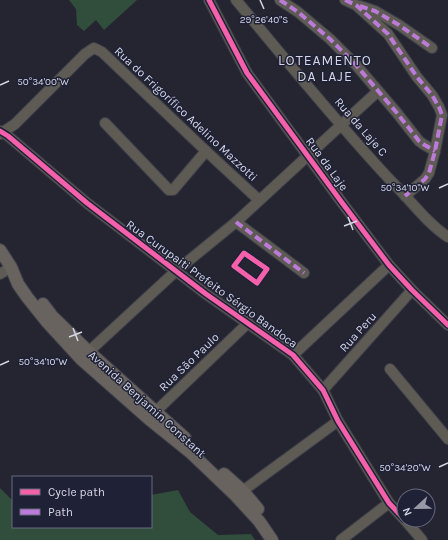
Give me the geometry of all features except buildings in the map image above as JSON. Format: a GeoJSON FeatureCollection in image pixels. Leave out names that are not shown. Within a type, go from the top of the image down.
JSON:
{"type":"FeatureCollection","features":[{"type":"Feature","properties":{"kind":"main road","name":"Avenida Benjamin Constant"},"geometry":{"type":"LineString","coordinates":[[0,250],[11,268],[18,284],[47,322],[152,415],[190,452],[265,517],[282,540]]}},
{"type":"Feature","properties":{"kind":"main road","name":"Avenida Benjamin Constant"},"geometry":{"type":"LineString","coordinates":[[239,494],[272,540]]}},
{"type":"Feature","properties":{"kind":"street","name":"Rua da Laje"},"geometry":{"type":"LineString","coordinates":[[209,0],[247,72],[343,204],[389,265],[412,290],[448,324]]}},
{"type":"Feature","properties":{"kind":"street","name":"Rua da Laje C"},"geometry":{"type":"LineString","coordinates":[[236,0],[376,165],[427,220],[448,237]]}},
{"type":"Feature","properties":{"kind":"street"},"geometry":{"type":"LineString","coordinates":[[280,0],[298,12],[330,39],[356,65],[419,140],[435,151]]}},
{"type":"Feature","properties":{"kind":"street"},"geometry":{"type":"LineString","coordinates":[[345,0],[375,11],[399,25],[432,48]]}},
{"type":"Feature","properties":{"kind":"street"},"geometry":{"type":"LineString","coordinates":[[356,5],[388,34],[416,77],[432,95],[442,115],[429,173],[425,180],[406,196]]}},
{"type":"Feature","properties":{"kind":"street","name":"Rua do Frigorífico Adelino Mazzotti"},"geometry":{"type":"LineString","coordinates":[[1,133],[16,124],[85,54],[94,48],[102,52],[259,200]]}},
{"type":"Feature","properties":{"kind":"street"},"geometry":{"type":"LineString","coordinates":[[85,355],[176,270],[236,222],[378,91]]}},
{"type":"Feature","properties":{"kind":"street"},"geometry":{"type":"LineString","coordinates":[[105,123],[169,190],[173,190],[206,151]]}},
{"type":"Feature","properties":{"kind":"street","name":"Rua Curupaiti Prefeito Sérgio Bandoca"},"geometry":{"type":"LineString","coordinates":[[1,133],[8,136],[87,203],[206,294],[293,355],[323,390],[338,421],[389,503],[396,511]]}},
{"type":"Feature","properties":{"kind":"street"},"geometry":{"type":"LineString","coordinates":[[236,222],[304,273]]}},
{"type":"Feature","properties":{"kind":"street"},"geometry":{"type":"LineString","coordinates":[[293,355],[389,265]]}},
{"type":"Feature","properties":{"kind":"street"},"geometry":{"type":"LineString","coordinates":[[0,274],[11,268]]}},
{"type":"Feature","properties":{"kind":"street","name":"Rua Peru"},"geometry":{"type":"LineString","coordinates":[[323,390],[412,290]]}},
{"type":"Feature","properties":{"kind":"street","name":"Rua São Paulo"},"geometry":{"type":"LineString","coordinates":[[152,415],[248,323]]}},
{"type":"Feature","properties":{"kind":"street"},"geometry":{"type":"LineString","coordinates":[[390,369],[448,439]]}},
{"type":"Feature","properties":{"kind":"street"},"geometry":{"type":"LineString","coordinates":[[239,494],[338,421]]}},
{"type":"Feature","properties":{"kind":"street"},"geometry":{"type":"LineString","coordinates":[[341,540],[389,503]]}},
{"type":"Feature","properties":{"kind":"street","name":"Rua Curupaiti Prefeito Sérgio Bandoca"},"geometry":{"type":"LineString","coordinates":[[411,528],[422,540]]}},
{"type":"Feature","properties":{"kind":"green space"},"geometry":{"type":"Polygon","coordinates":[[[69,0],[137,0],[104,30],[96,20],[84,31],[77,25],[76,9],[69,0]]]}},
{"type":"Feature","properties":{"kind":"green space"},"geometry":{"type":"Polygon","coordinates":[[[0,488],[12,500],[12,528],[152,528],[152,495],[178,490],[190,512],[218,535],[251,534],[255,540],[0,540],[0,488]]]}},
{"type":"Feature","properties":{"kind":"marked path"},"geometry":{"type":"LineString","coordinates":[[280,0],[298,12],[330,39],[356,65],[419,141],[435,151]]}},
{"type":"Feature","properties":{"kind":"marked path"},"geometry":{"type":"LineString","coordinates":[[345,0],[356,5],[388,34],[417,77],[432,95],[442,115],[429,173],[425,179],[405,196]]}},
{"type":"Feature","properties":{"kind":"marked path"},"geometry":{"type":"LineString","coordinates":[[360,6],[375,11],[399,25],[432,48]]}},
{"type":"Feature","properties":{"kind":"marked path"},"geometry":{"type":"LineString","coordinates":[[236,222],[304,273]]}},
{"type":"Feature","properties":{"kind":"cycle path"},"geometry":{"type":"LineString","coordinates":[[209,0],[247,73],[343,204],[389,265],[448,325]]}},
{"type":"Feature","properties":{"kind":"cycle path"},"geometry":{"type":"LineString","coordinates":[[0,131],[8,136],[87,203],[206,294],[293,355],[323,390],[338,421],[389,503],[396,510]]}},
{"type":"Feature","properties":{"kind":"cycle path"},"geometry":{"type":"LineString","coordinates":[[244,253],[267,269],[257,283],[234,266],[244,253]]}},
{"type":"Feature","properties":{"kind":"district","name":"LOTEAMENTO DA LAJE"},"geometry":{"type":"Point","coordinates":[325,68]}}]}
